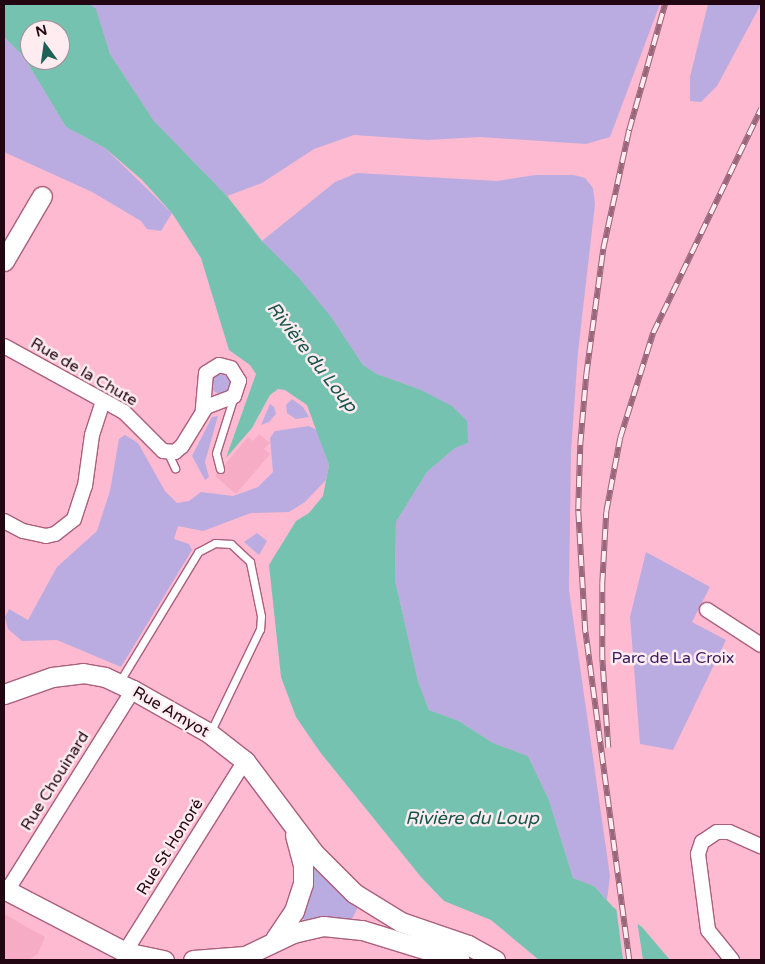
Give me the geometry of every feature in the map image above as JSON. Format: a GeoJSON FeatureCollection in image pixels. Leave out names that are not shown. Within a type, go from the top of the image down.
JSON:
{"type":"FeatureCollection","features":[{"type":"Feature","properties":{"kind":"main road"},"geometry":{"type":"LineString","coordinates":[[4,261],[42,196]]}},
{"type":"Feature","properties":{"kind":"main road","name":"Rue Amyot"},"geometry":{"type":"LineString","coordinates":[[4,694],[67,674],[84,673],[126,687],[210,733],[245,761],[295,828],[328,868],[367,903],[401,922],[468,945],[495,960]]}},
{"type":"Feature","properties":{"kind":"main road"},"geometry":{"type":"LineString","coordinates":[[261,951],[294,911],[302,884],[302,859],[295,828]]}},
{"type":"Feature","properties":{"kind":"main road"},"geometry":{"type":"LineString","coordinates":[[5,890],[145,958]]}},
{"type":"Feature","properties":{"kind":"main road"},"geometry":{"type":"LineString","coordinates":[[193,960],[237,957],[261,951],[307,928],[342,927],[460,960]]}},
{"type":"Feature","properties":{"kind":"street","name":"Rue de la Chute"},"geometry":{"type":"LineString","coordinates":[[4,346],[124,412],[157,448],[168,453]]}},
{"type":"Feature","properties":{"kind":"street"},"geometry":{"type":"LineString","coordinates":[[168,453],[182,446],[203,410],[203,378],[213,367],[225,365],[236,372],[239,384],[234,396],[203,410]]}},
{"type":"Feature","properties":{"kind":"street"},"geometry":{"type":"LineString","coordinates":[[4,521],[28,532],[46,536],[55,534],[74,518],[85,486],[92,435],[103,402]]}},
{"type":"Feature","properties":{"kind":"street"},"geometry":{"type":"LineString","coordinates":[[707,610],[761,644]]}},
{"type":"Feature","properties":{"kind":"street","name":"Rue Chouinard"},"geometry":{"type":"LineString","coordinates":[[5,890],[126,687]]}},
{"type":"Feature","properties":{"kind":"street","name":"Rue St Honoré"},"geometry":{"type":"LineString","coordinates":[[145,958],[245,761]]}},
{"type":"Feature","properties":{"kind":"street"},"geometry":{"type":"LineString","coordinates":[[732,960],[708,930],[698,854],[702,842],[708,836],[729,832],[761,846]]}},
{"type":"Feature","properties":{"kind":"lane"},"geometry":{"type":"LineString","coordinates":[[220,469],[216,453],[234,396]]}},
{"type":"Feature","properties":{"kind":"lane"},"geometry":{"type":"LineString","coordinates":[[168,453],[175,468]]}},
{"type":"Feature","properties":{"kind":"lane"},"geometry":{"type":"LineString","coordinates":[[126,687],[198,552],[215,543],[231,544],[250,562],[259,608],[260,629],[210,733]]}},
{"type":"Feature","properties":{"kind":"shaded area"},"geometry":{"type":"Polygon","coordinates":[[[259,434],[270,443],[264,449],[270,454],[236,494],[215,476],[248,437],[253,441],[259,434]]]}},
{"type":"Feature","properties":{"kind":"shaded area"},"geometry":{"type":"Polygon","coordinates":[[[4,914],[45,937],[38,954],[28,960],[4,960],[4,914]]]}},
{"type":"Feature","properties":{"kind":"green space"},"geometry":{"type":"Polygon","coordinates":[[[89,4],[660,4],[610,137],[586,144],[480,137],[427,140],[354,135],[314,149],[262,183],[227,196],[154,121],[110,54],[96,10],[89,4]]]}},
{"type":"Feature","properties":{"kind":"green space"},"geometry":{"type":"Polygon","coordinates":[[[708,4],[761,4],[717,86],[701,102],[690,101],[690,77],[708,4]]]}},
{"type":"Feature","properties":{"kind":"green space"},"geometry":{"type":"Polygon","coordinates":[[[4,37],[20,53],[20,70],[32,70],[66,127],[105,148],[172,213],[161,231],[147,229],[141,221],[92,192],[4,152],[4,37]]]}},
{"type":"Feature","properties":{"kind":"green space"},"geometry":{"type":"Polygon","coordinates":[[[357,173],[497,181],[535,175],[574,175],[585,178],[593,188],[595,204],[578,352],[571,452],[569,590],[610,876],[607,900],[594,886],[573,878],[549,800],[528,756],[493,743],[459,721],[429,710],[418,681],[395,580],[396,522],[427,472],[455,448],[468,443],[419,389],[377,374],[363,365],[332,318],[262,241],[335,182],[357,173]]]}},
{"type":"Feature","properties":{"kind":"green space"},"geometry":{"type":"Polygon","coordinates":[[[221,374],[228,377],[231,384],[228,391],[221,394],[214,391],[211,384],[214,377],[221,374]]]}},
{"type":"Feature","properties":{"kind":"green space"},"geometry":{"type":"Polygon","coordinates":[[[292,399],[303,407],[309,417],[296,419],[287,413],[286,405],[292,399]]]}},
{"type":"Feature","properties":{"kind":"green space"},"geometry":{"type":"Polygon","coordinates":[[[270,404],[274,407],[276,414],[269,422],[261,425],[270,404]]]}},
{"type":"Feature","properties":{"kind":"green space"},"geometry":{"type":"Polygon","coordinates":[[[218,416],[205,462],[209,477],[205,480],[192,456],[212,417],[218,416]]]}},
{"type":"Feature","properties":{"kind":"green space"},"geometry":{"type":"Polygon","coordinates":[[[309,426],[317,430],[329,465],[326,480],[305,502],[289,512],[251,513],[203,531],[178,526],[174,539],[189,544],[192,550],[121,667],[57,640],[22,641],[8,629],[5,617],[9,609],[28,620],[57,567],[97,531],[110,491],[119,439],[125,435],[138,443],[165,491],[177,503],[189,501],[201,492],[233,496],[258,487],[273,472],[270,438],[275,431],[309,426]]]}},
{"type":"Feature","properties":{"kind":"green space"},"geometry":{"type":"Polygon","coordinates":[[[257,533],[267,541],[259,555],[244,542],[257,533]]]}},
{"type":"Feature","properties":{"kind":"green space","name":"Parc de La Croix"},"geometry":{"type":"Polygon","coordinates":[[[646,552],[710,587],[692,622],[726,640],[673,750],[640,744],[630,617],[646,552]]]}},
{"type":"Feature","properties":{"kind":"green space"},"geometry":{"type":"Polygon","coordinates":[[[310,862],[359,905],[352,919],[305,921],[302,916],[310,862]]]}},
{"type":"Feature","properties":{"kind":"water","name":"Rivière du Loup"},"geometry":{"type":"Polygon","coordinates":[[[4,4],[89,4],[96,9],[110,54],[154,121],[227,196],[262,241],[298,277],[332,318],[363,365],[377,374],[419,389],[452,406],[467,421],[468,443],[455,448],[427,472],[396,522],[395,580],[418,681],[429,710],[459,721],[493,743],[528,756],[549,800],[573,878],[594,886],[613,907],[642,927],[670,960],[539,960],[491,920],[444,901],[421,877],[320,752],[296,717],[281,677],[269,565],[296,521],[309,513],[323,496],[329,465],[307,405],[285,390],[278,389],[270,395],[252,428],[226,458],[256,374],[250,365],[229,350],[201,258],[172,213],[142,180],[105,148],[66,127],[32,70],[70,70],[70,20],[20,20],[20,53],[4,37],[4,4]]]}},
{"type":"Feature","properties":{"kind":"pier"},"geometry":{"type":"Polygon","coordinates":[[[616,906],[637,920],[643,960],[623,960],[616,906]]]}},
{"type":"Feature","properties":{"kind":"railway"},"geometry":{"type":"LineString","coordinates":[[629,960],[585,632],[578,509],[580,445],[586,375],[603,249],[629,130],[665,4]]}},
{"type":"Feature","properties":{"kind":"railway"},"geometry":{"type":"LineString","coordinates":[[608,748],[602,658],[602,584],[606,512],[620,438],[653,333],[761,109]]}}]}
